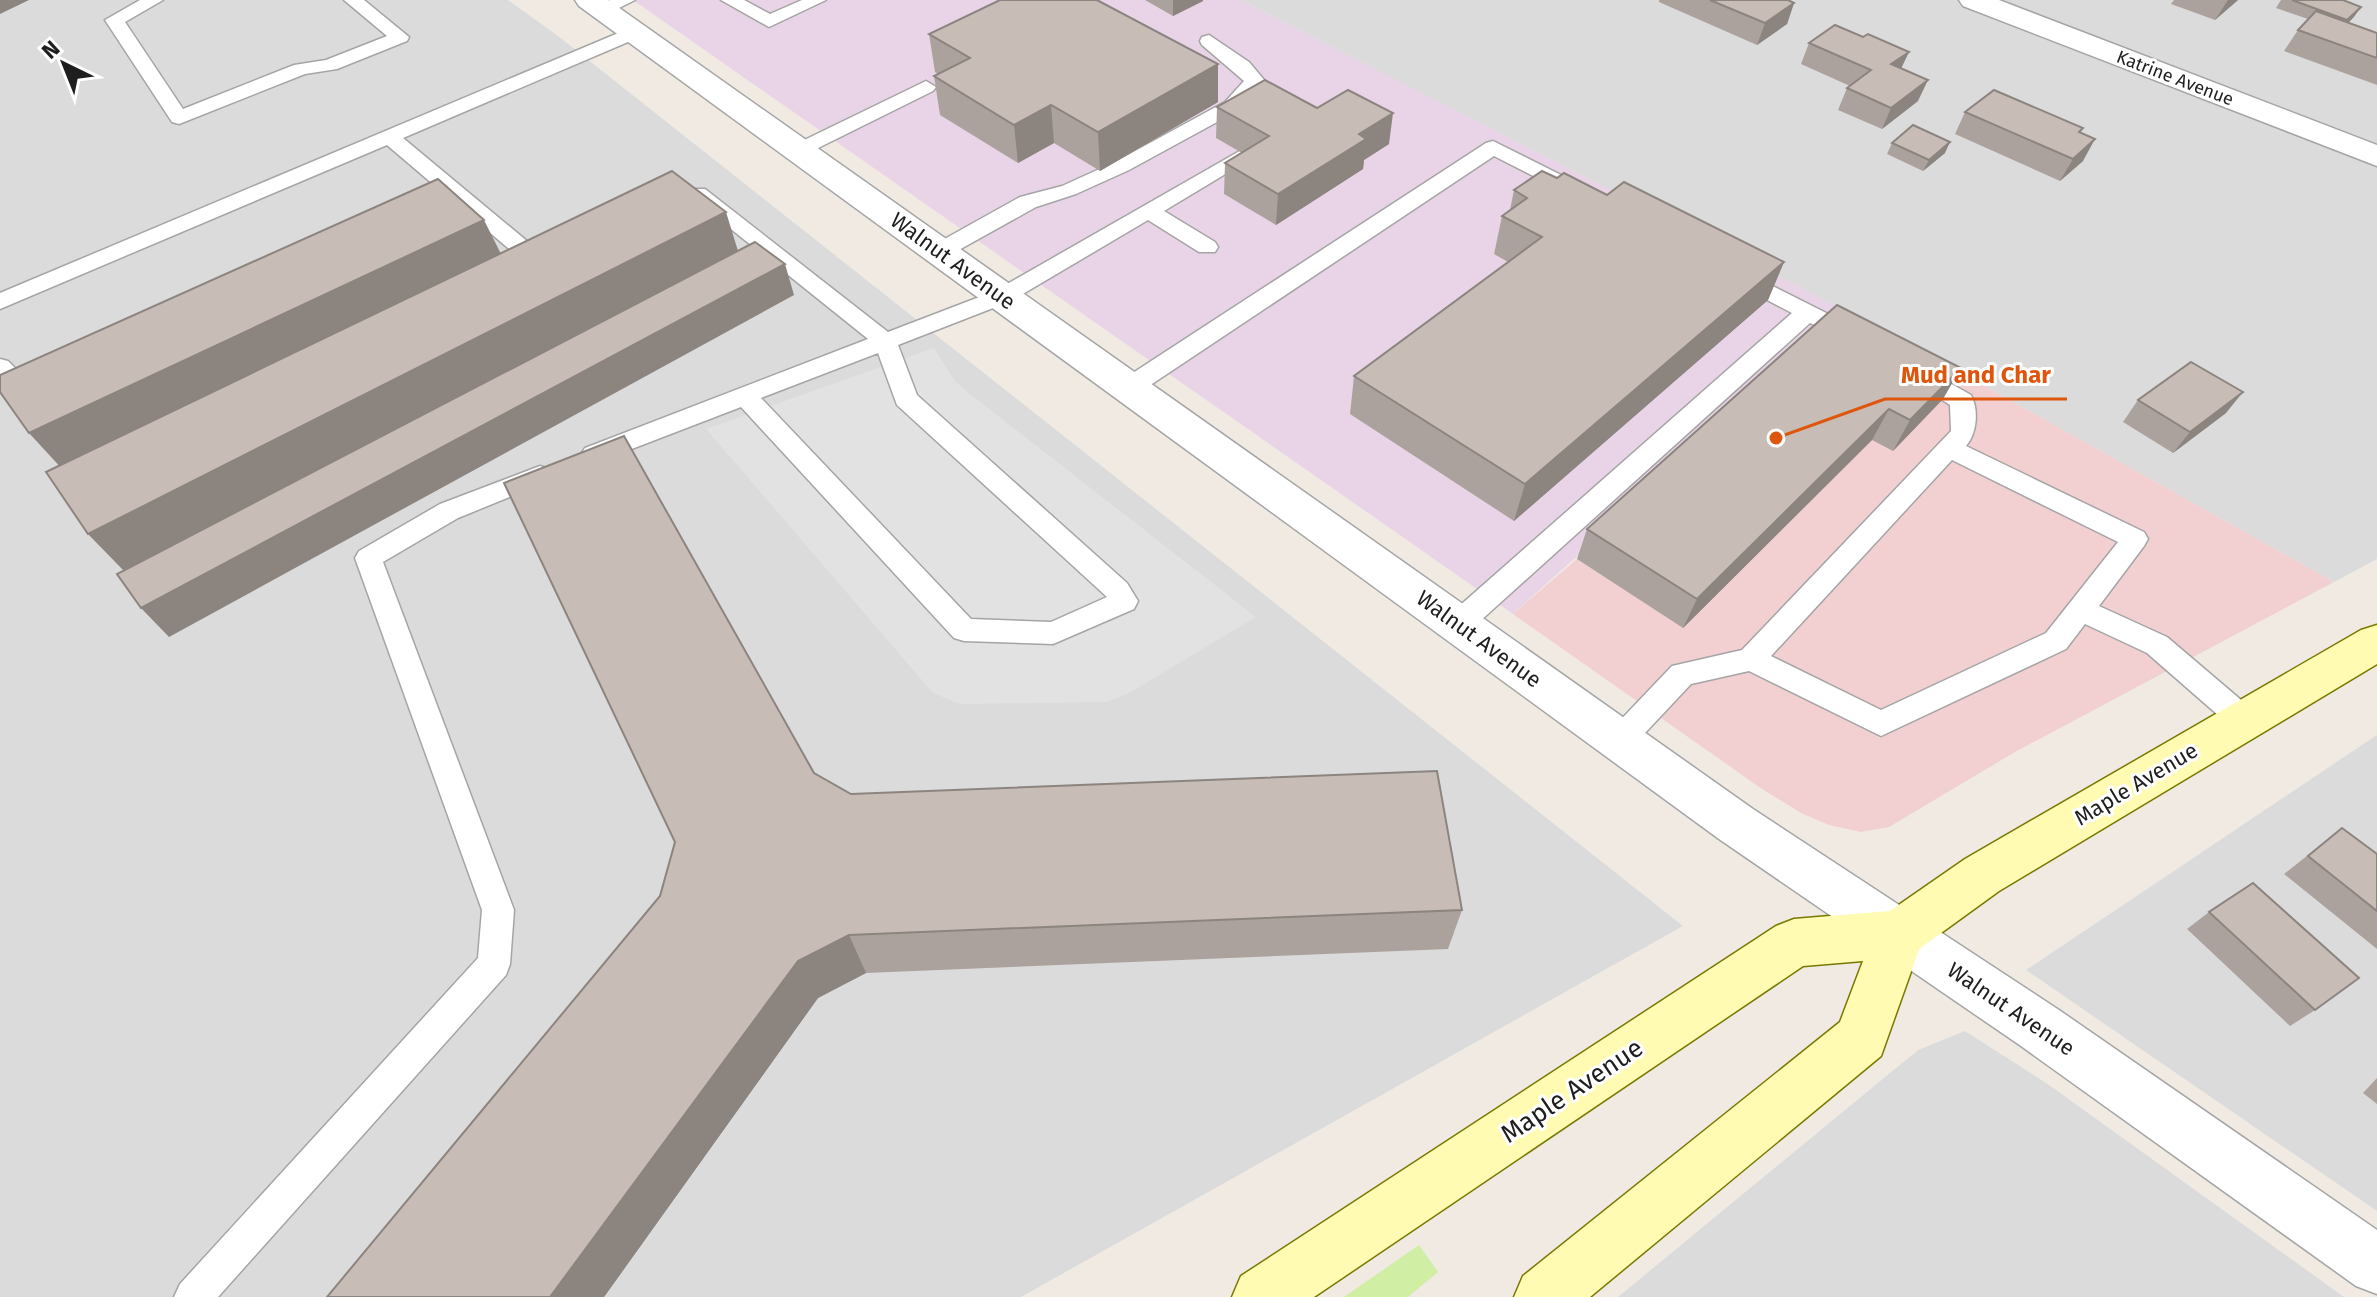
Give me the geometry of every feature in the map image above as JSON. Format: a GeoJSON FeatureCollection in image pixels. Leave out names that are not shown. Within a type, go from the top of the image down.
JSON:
{"type":"FeatureCollection","features":[{"type":"Feature","properties":{"kind":"main road","name":"Maple Avenue"},"geometry":{"type":"LineString","coordinates":[[1262,1297],[1794,943],[1899,934],[1982,875],[2377,642]]}},
{"type":"Feature","properties":{"kind":"main road"},"geometry":{"type":"LineString","coordinates":[[1544,1297],[1862,1038],[1899,934]]}},
{"type":"Feature","properties":{"kind":"street","name":"Katrine Avenue"},"geometry":{"type":"LineString","coordinates":[[1973,0],[2377,156]]}},
{"type":"Feature","properties":{"kind":"street","name":"Walnut Avenue"},"geometry":{"type":"LineString","coordinates":[[606,3],[635,32],[1746,831],[2040,1028],[2377,1265]]}},
{"type":"Feature","properties":{"kind":"lane"},"geometry":{"type":"LineString","coordinates":[[154,0],[114,20],[179,118],[301,69],[330,65],[400,37],[353,0]]}},
{"type":"Feature","properties":{"kind":"lane"},"geometry":{"type":"LineString","coordinates":[[730,0],[769,21],[817,0]]}},
{"type":"Feature","properties":{"kind":"lane"},"geometry":{"type":"LineString","coordinates":[[0,302],[635,32]]}},
{"type":"Feature","properties":{"kind":"lane"},"geometry":{"type":"LineString","coordinates":[[940,251],[1028,202],[1069,190],[1122,166],[1232,106],[1255,81],[1242,66],[1209,41]]}},
{"type":"Feature","properties":{"kind":"lane"},"geometry":{"type":"LineString","coordinates":[[799,150],[926,87]]}},
{"type":"Feature","properties":{"kind":"lane"},"geometry":{"type":"LineString","coordinates":[[388,136],[448,198],[544,258],[509,275]]}},
{"type":"Feature","properties":{"kind":"lane"},"geometry":{"type":"LineString","coordinates":[[1128,388],[1493,147],[1589,197]]}},
{"type":"Feature","properties":{"kind":"lane"},"geometry":{"type":"LineString","coordinates":[[193,1297],[494,964],[498,910],[368,558],[449,511],[1003,296],[1245,154]]}},
{"type":"Feature","properties":{"kind":"lane"},"geometry":{"type":"LineString","coordinates":[[676,193],[690,186],[885,341],[906,399],[1117,590],[1124,601],[1053,633],[964,630],[744,395]]}},
{"type":"Feature","properties":{"kind":"lane"},"geometry":{"type":"LineString","coordinates":[[1149,211],[1207,247]]}},
{"type":"Feature","properties":{"kind":"lane"},"geometry":{"type":"LineString","coordinates":[[742,266],[770,252]]}},
{"type":"Feature","properties":{"kind":"lane"},"geometry":{"type":"LineString","coordinates":[[1712,262],[1873,345]]}},
{"type":"Feature","properties":{"kind":"lane"},"geometry":{"type":"LineString","coordinates":[[1458,624],[1808,312]]}},
{"type":"Feature","properties":{"kind":"lane"},"geometry":{"type":"LineString","coordinates":[[1620,740],[1682,674],[1751,659],[1963,433],[1962,401],[1898,361]]}},
{"type":"Feature","properties":{"kind":"lane"},"geometry":{"type":"LineString","coordinates":[[0,367],[26,393],[55,379]]}},
{"type":"Feature","properties":{"kind":"lane"},"geometry":{"type":"LineString","coordinates":[[1751,659],[1881,724],[2056,641],[2135,539],[1949,448]]}},
{"type":"Feature","properties":{"kind":"lane"},"geometry":{"type":"LineString","coordinates":[[2080,609],[2157,645],[2244,720]]}},
{"type":"Feature","properties":{"kind":"shaded area"},"geometry":{"type":"Polygon","coordinates":[[[0,0],[508,0],[558,36],[1683,926],[1021,1297],[0,1297],[0,0]]]}},
{"type":"Feature","properties":{"kind":"shaded area"},"geometry":{"type":"Polygon","coordinates":[[[633,0],[1241,0],[1848,312],[1513,614],[633,0]]]}},
{"type":"Feature","properties":{"kind":"shaded area"},"geometry":{"type":"Polygon","coordinates":[[[1241,0],[2377,0],[2377,559],[2334,582],[1917,348],[1241,0]]]}},
{"type":"Feature","properties":{"kind":"shaded area"},"geometry":{"type":"Polygon","coordinates":[[[934,348],[954,380],[966,391],[1256,617],[1131,692],[1107,702],[960,704],[933,693],[706,429],[934,348]]]}},
{"type":"Feature","properties":{"kind":"shaded area"},"geometry":{"type":"Polygon","coordinates":[[[1917,348],[2334,582],[2015,752],[1889,827],[1861,832],[1829,825],[1801,813],[1762,789],[1513,614],[1577,559],[1917,348]]]}},
{"type":"Feature","properties":{"kind":"shaded area"},"geometry":{"type":"Polygon","coordinates":[[[2377,735],[2377,1211],[2026,970],[2377,735]]]}},
{"type":"Feature","properties":{"kind":"shaded area"},"geometry":{"type":"Polygon","coordinates":[[[1965,1031],[2049,1085],[2344,1297],[1618,1297],[1918,1050],[1965,1031]]]}},
{"type":"Feature","properties":{"kind":"green space"},"geometry":{"type":"Polygon","coordinates":[[[1419,1245],[1438,1272],[1408,1297],[1344,1297],[1419,1245]]]}},
{"type":"Feature","properties":{"kind":"building"},"geometry":{"type":"Polygon","coordinates":[[[1000,0],[1097,0],[1218,64],[1098,132],[1051,105],[1014,125],[934,76],[970,58],[929,34],[1000,0]]]}},
{"type":"Feature","properties":{"kind":"building"},"geometry":{"type":"Polygon","coordinates":[[[1710,0],[1788,0],[1794,3],[1765,23],[1710,0]]]}},
{"type":"Feature","properties":{"kind":"building"},"geometry":{"type":"Polygon","coordinates":[[[2292,0],[2343,0],[2361,7],[2347,20],[2292,0]]]}},
{"type":"Feature","properties":{"kind":"building"},"geometry":{"type":"Polygon","coordinates":[[[2316,11],[2377,33],[2377,58],[2298,30],[2316,11]]]}},
{"type":"Feature","properties":{"kind":"building"},"geometry":{"type":"Polygon","coordinates":[[[1835,25],[1863,37],[1868,34],[1909,52],[1891,64],[1928,80],[1891,108],[1847,88],[1871,70],[1809,43],[1835,25]]]}},
{"type":"Feature","properties":{"kind":"building"},"geometry":{"type":"Polygon","coordinates":[[[1265,80],[1317,108],[1348,90],[1393,113],[1359,134],[1366,139],[1278,194],[1225,163],[1269,136],[1217,107],[1265,80]]]}},
{"type":"Feature","properties":{"kind":"building"},"geometry":{"type":"Polygon","coordinates":[[[1994,90],[2083,128],[2079,132],[2095,139],[2073,159],[1965,112],[1994,90]]]}},
{"type":"Feature","properties":{"kind":"building"},"geometry":{"type":"Polygon","coordinates":[[[1913,125],[1950,142],[1929,160],[1892,143],[1913,125]]]}},
{"type":"Feature","properties":{"kind":"building"},"geometry":{"type":"Polygon","coordinates":[[[672,171],[726,212],[88,534],[46,472],[672,171]]]}},
{"type":"Feature","properties":{"kind":"building"},"geometry":{"type":"Polygon","coordinates":[[[1542,171],[1557,178],[1564,173],[1607,195],[1624,182],[1784,262],[1525,484],[1354,376],[1542,237],[1502,216],[1527,198],[1514,190],[1542,171]]]}},
{"type":"Feature","properties":{"kind":"building"},"geometry":{"type":"Polygon","coordinates":[[[438,179],[484,220],[29,433],[0,392],[0,375],[438,179]]]}},
{"type":"Feature","properties":{"kind":"building"},"geometry":{"type":"Polygon","coordinates":[[[755,242],[785,264],[141,608],[117,574],[755,242]]]}},
{"type":"Feature","properties":{"kind":"building"},"geometry":{"type":"Polygon","coordinates":[[[1837,305],[1961,368],[1910,420],[1889,409],[1697,599],[1587,529],[1837,305]]]}},
{"type":"Feature","properties":{"kind":"building"},"geometry":{"type":"Polygon","coordinates":[[[2191,362],[2243,392],[2190,432],[2138,400],[2191,362]]]}},
{"type":"Feature","properties":{"kind":"building"},"geometry":{"type":"Polygon","coordinates":[[[624,436],[814,773],[851,794],[1437,771],[1462,910],[849,935],[798,961],[550,1297],[327,1297],[660,896],[675,842],[504,483],[624,436]]]}},
{"type":"Feature","properties":{"kind":"building"},"geometry":{"type":"Polygon","coordinates":[[[2342,828],[2377,854],[2377,911],[2308,856],[2342,828]]]}},
{"type":"Feature","properties":{"kind":"building"},"geometry":{"type":"Polygon","coordinates":[[[2253,883],[2359,978],[2315,1010],[2209,912],[2253,883]]]}},
{"type":"Feature","properties":{"kind":"place","name":"Mud and Char"},"geometry":{"type":"Point","coordinates":[1776,438]}}]}
